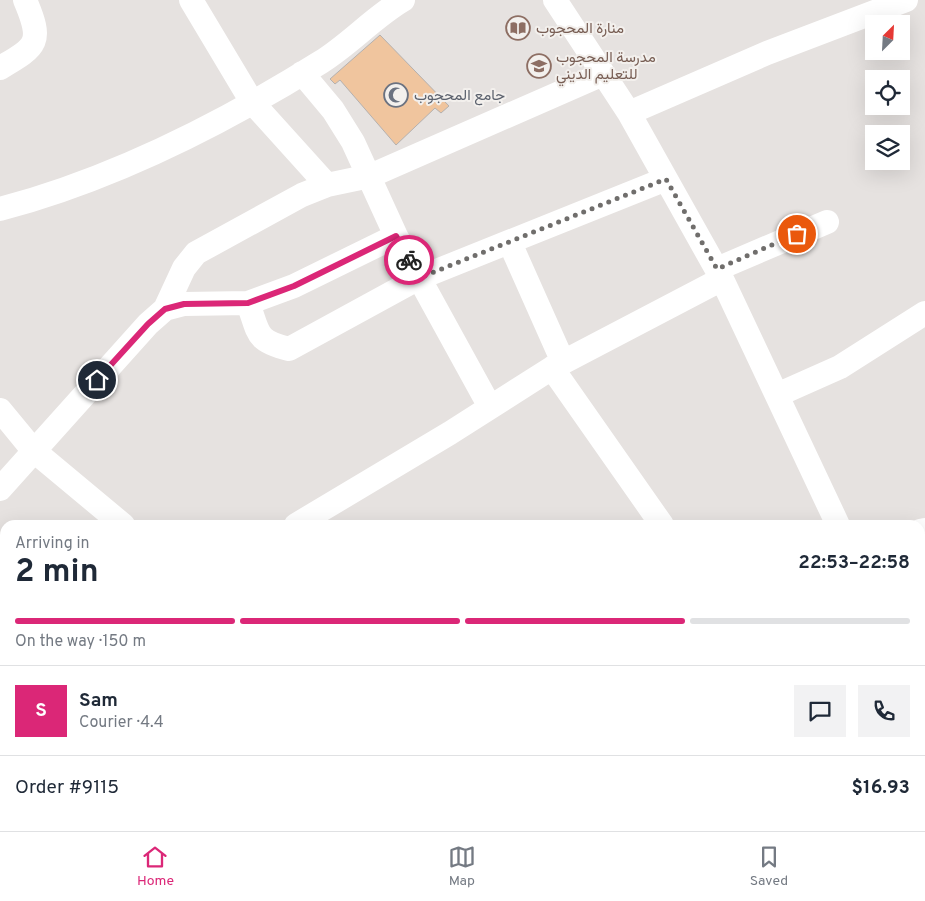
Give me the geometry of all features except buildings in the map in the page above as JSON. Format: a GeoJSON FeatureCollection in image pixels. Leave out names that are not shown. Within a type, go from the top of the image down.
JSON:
{"type":"FeatureCollection","features":[{"type":"Feature","properties":{"kind":"street"},"geometry":{"type":"LineString","coordinates":[[0,68],[27,53],[32,47],[36,34],[24,0]]}},
{"type":"Feature","properties":{"kind":"street"},"geometry":{"type":"LineString","coordinates":[[191,0],[252,102],[327,185]]}},
{"type":"Feature","properties":{"kind":"street"},"geometry":{"type":"LineString","coordinates":[[555,0],[629,113],[719,274],[836,520]]}},
{"type":"Feature","properties":{"kind":"street"},"geometry":{"type":"LineString","coordinates":[[629,113],[767,53],[906,0]]}},
{"type":"Feature","properties":{"kind":"street"},"geometry":{"type":"LineString","coordinates":[[0,209],[80,182],[137,160],[209,127],[323,60],[400,1]]}},
{"type":"Feature","properties":{"kind":"street"},"geometry":{"type":"LineString","coordinates":[[302,73],[333,110],[353,142],[396,236],[490,407]]}},
{"type":"Feature","properties":{"kind":"street"},"geometry":{"type":"LineString","coordinates":[[0,489],[148,324],[165,309],[184,268],[196,253],[302,196],[327,185],[370,176],[603,74]]}},
{"type":"Feature","properties":{"kind":"street"},"geometry":{"type":"LineString","coordinates":[[248,303],[260,336],[270,344],[289,349],[419,278],[666,179]]}},
{"type":"Feature","properties":{"kind":"street"},"geometry":{"type":"LineString","coordinates":[[304,520],[557,365],[719,274],[827,222]]}},
{"type":"Feature","properties":{"kind":"street"},"geometry":{"type":"LineString","coordinates":[[165,309],[184,304],[248,303],[294,286],[396,236]]}},
{"type":"Feature","properties":{"kind":"street"},"geometry":{"type":"LineString","coordinates":[[510,243],[557,365],[659,520]]}},
{"type":"Feature","properties":{"kind":"street"},"geometry":{"type":"LineString","coordinates":[[776,394],[840,367],[925,313]]}},
{"type":"Feature","properties":{"kind":"street"},"geometry":{"type":"LineString","coordinates":[[0,410],[33,450],[117,520]]}},
{"type":"Feature","properties":{"kind":"way so far"},"geometry":{"type":"LineString","coordinates":[[409,260],[419,278],[666,179],[717,269],[797,234]]}},
{"type":"Feature","properties":{"kind":"place","name":"منارة المحجوب"},"geometry":{"type":"Point","coordinates":[518,28]}},
{"type":"Feature","properties":{"kind":"place","name":"مدرسة المحجوب للتعليم الديني"},"geometry":{"type":"Point","coordinates":[539,66]}},
{"type":"Feature","properties":{"kind":"place","name":"جامع المحجوب"},"geometry":{"type":"Point","coordinates":[396,95]}},
{"type":"Feature","properties":{"kind":"route"},"geometry":{"type":"LineString","coordinates":[[97,380],[148,324],[165,309],[184,304],[248,303],[294,286],[396,236],[409,260]]}}]}
